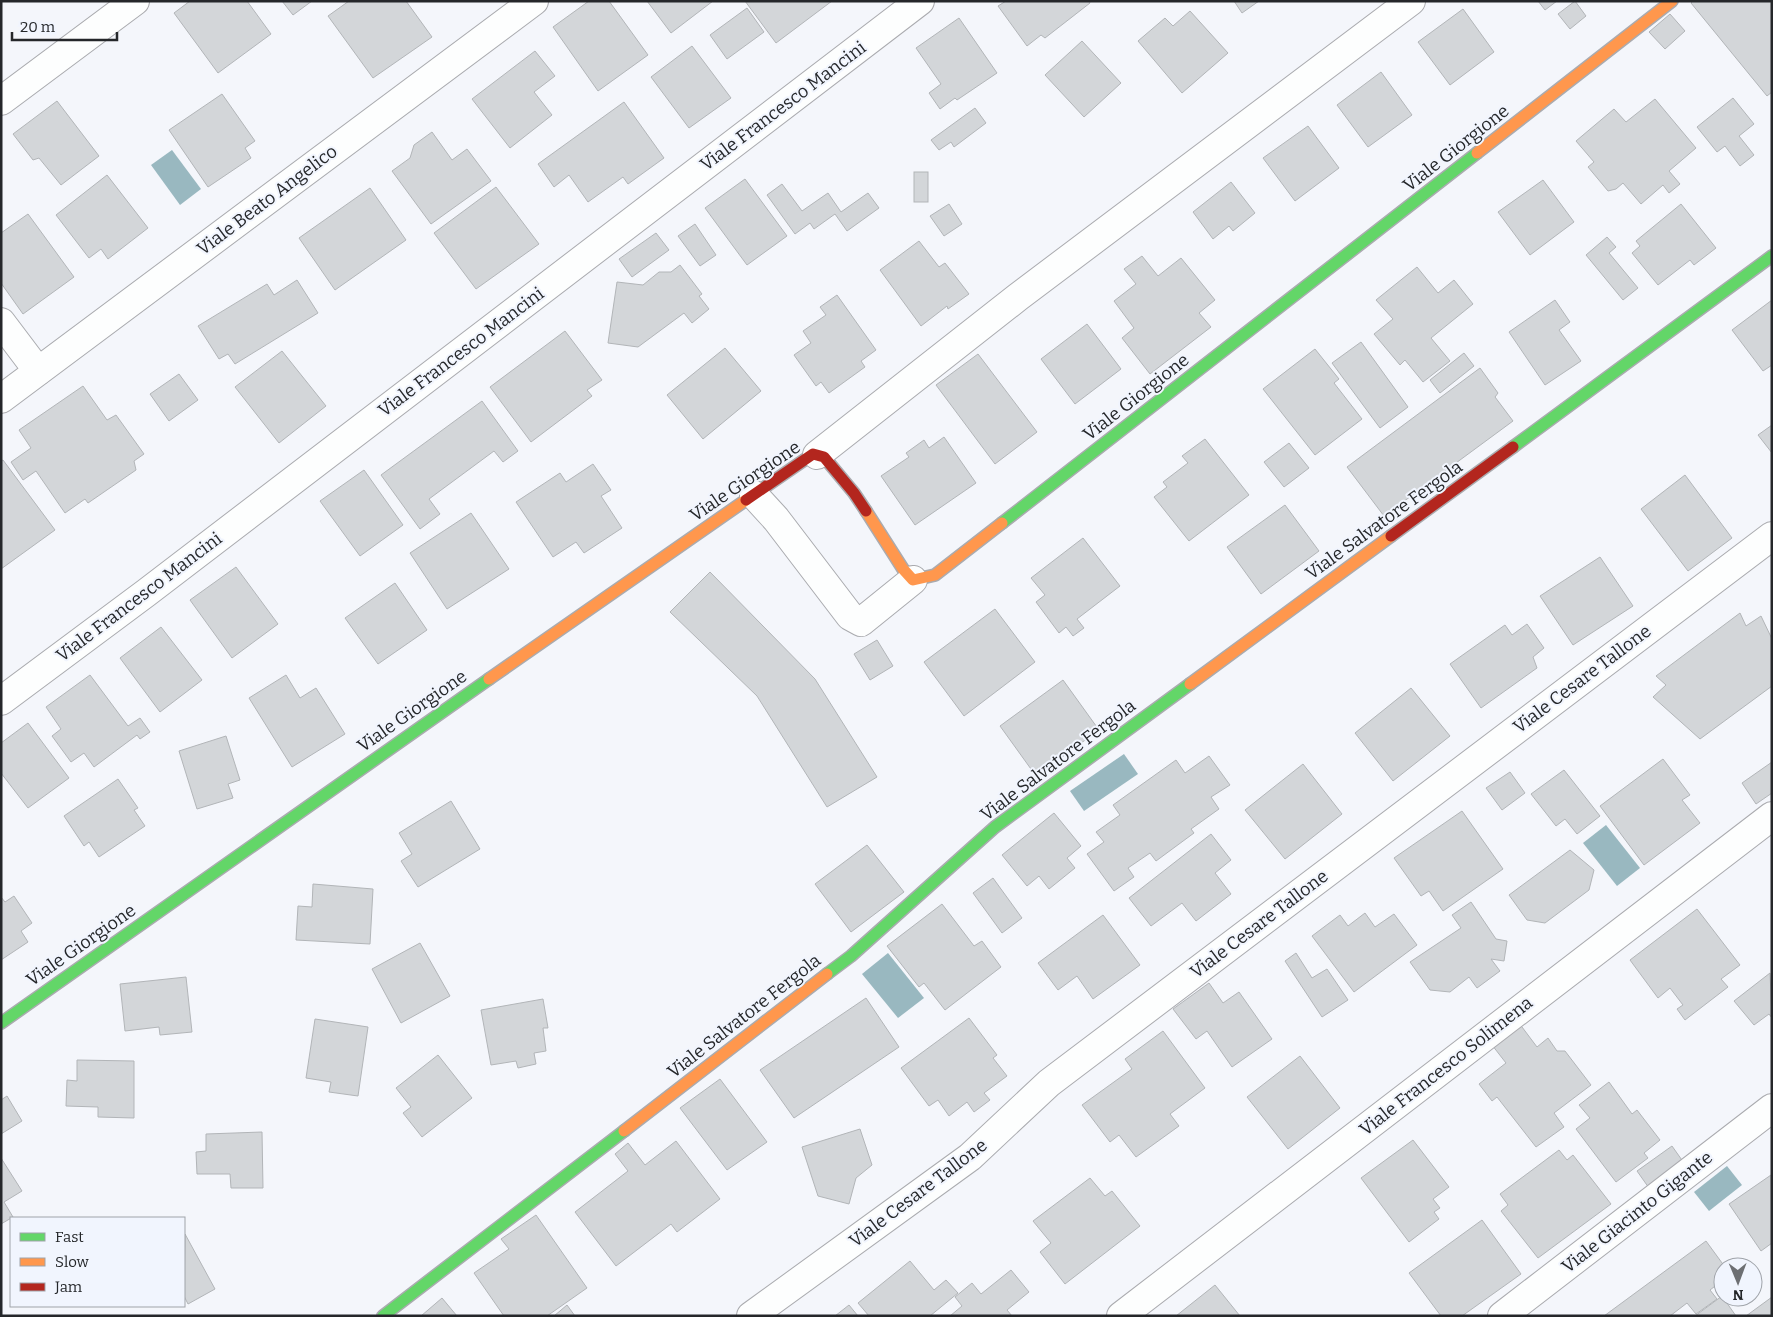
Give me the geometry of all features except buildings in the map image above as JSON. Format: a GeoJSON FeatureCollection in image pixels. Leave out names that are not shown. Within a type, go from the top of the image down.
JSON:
{"type":"FeatureCollection","features":[{"type":"Feature","properties":{"kind":"street"},"geometry":{"type":"LineString","coordinates":[[1,101],[135,1]]}},
{"type":"Feature","properties":{"kind":"street","name":"Viale Beato Angelico"},"geometry":{"type":"LineString","coordinates":[[1,399],[534,1]]}},
{"type":"Feature","properties":{"kind":"street","name":"Viale Francesco Mancini"},"geometry":{"type":"LineString","coordinates":[[1,701],[154,587],[920,1]]}},
{"type":"Feature","properties":{"kind":"street"},"geometry":{"type":"LineString","coordinates":[[817,455],[1018,297],[1410,1]]}},
{"type":"Feature","properties":{"kind":"street","name":"Viale Giorgione"},"geometry":{"type":"LineString","coordinates":[[1,1023],[509,665],[813,454],[824,457],[854,493],[903,569],[913,580],[935,575],[1672,1]]}},
{"type":"Feature","properties":{"kind":"street","name":"Viale Salvatore Fergola"},"geometry":{"type":"LineString","coordinates":[[382,1316],[852,956],[996,828],[1772,256]]}},
{"type":"Feature","properties":{"kind":"street"},"geometry":{"type":"LineString","coordinates":[[1,322],[38,371]]}},
{"type":"Feature","properties":{"kind":"street"},"geometry":{"type":"LineString","coordinates":[[754,495],[776,519],[850,616],[861,622],[913,580]]}},
{"type":"Feature","properties":{"kind":"street","name":"Viale Cesare Tallone"},"geometry":{"type":"LineString","coordinates":[[751,1316],[970,1157],[1049,1084],[1772,536]]}},
{"type":"Feature","properties":{"kind":"street","name":"Viale Francesco Solimena"},"geometry":{"type":"LineString","coordinates":[[1121,1316],[1772,816]]}},
{"type":"Feature","properties":{"kind":"street","name":"Viale Giacinto Gigante"},"geometry":{"type":"LineString","coordinates":[[1502,1316],[1772,1108]]}},
{"type":"Feature","properties":{"kind":"water"},"geometry":{"type":"Polygon","coordinates":[[[172,150],[201,189],[180,205],[151,165],[172,150]]]}},
{"type":"Feature","properties":{"kind":"water"},"geometry":{"type":"Polygon","coordinates":[[[1124,754],[1138,774],[1084,811],[1070,791],[1124,754]]]}},
{"type":"Feature","properties":{"kind":"water"},"geometry":{"type":"Polygon","coordinates":[[[1606,825],[1640,868],[1617,886],[1583,843],[1606,825]]]}},
{"type":"Feature","properties":{"kind":"water"},"geometry":{"type":"Polygon","coordinates":[[[888,953],[924,998],[898,1018],[862,974],[888,953]]]}},
{"type":"Feature","properties":{"kind":"water"},"geometry":{"type":"Polygon","coordinates":[[[1727,1166],[1742,1185],[1709,1211],[1694,1192],[1727,1166]]]}},
{"type":"Feature","properties":{"kind":"traffic: fast"},"geometry":{"type":"LineString","coordinates":[[1002,523],[1477,153]]}},
{"type":"Feature","properties":{"kind":"traffic: fast"},"geometry":{"type":"LineString","coordinates":[[1513,447],[1772,256]]}},
{"type":"Feature","properties":{"kind":"traffic: fast"},"geometry":{"type":"LineString","coordinates":[[1,1023],[489,679]]}},
{"type":"Feature","properties":{"kind":"traffic: fast"},"geometry":{"type":"LineString","coordinates":[[827,974],[851,956],[995,827],[1190,684]]}},
{"type":"Feature","properties":{"kind":"traffic: fast"},"geometry":{"type":"LineString","coordinates":[[383,1316],[624,1131]]}},
{"type":"Feature","properties":{"kind":"traffic: slow"},"geometry":{"type":"LineString","coordinates":[[1477,153],[1672,1]]}},
{"type":"Feature","properties":{"kind":"traffic: slow"},"geometry":{"type":"LineString","coordinates":[[489,679],[746,500]]}},
{"type":"Feature","properties":{"kind":"traffic: slow"},"geometry":{"type":"LineString","coordinates":[[866,511],[903,569],[913,580],[935,575],[1002,523]]}},
{"type":"Feature","properties":{"kind":"traffic: slow"},"geometry":{"type":"LineString","coordinates":[[1190,684],[1391,536]]}},
{"type":"Feature","properties":{"kind":"traffic: slow"},"geometry":{"type":"LineString","coordinates":[[624,1131],[827,974]]}},
{"type":"Feature","properties":{"kind":"traffic: jam"},"geometry":{"type":"LineString","coordinates":[[1391,536],[1513,447]]}},
{"type":"Feature","properties":{"kind":"traffic: jam"},"geometry":{"type":"LineString","coordinates":[[746,500],[813,454],[824,457],[854,493],[866,511]]}}]}
